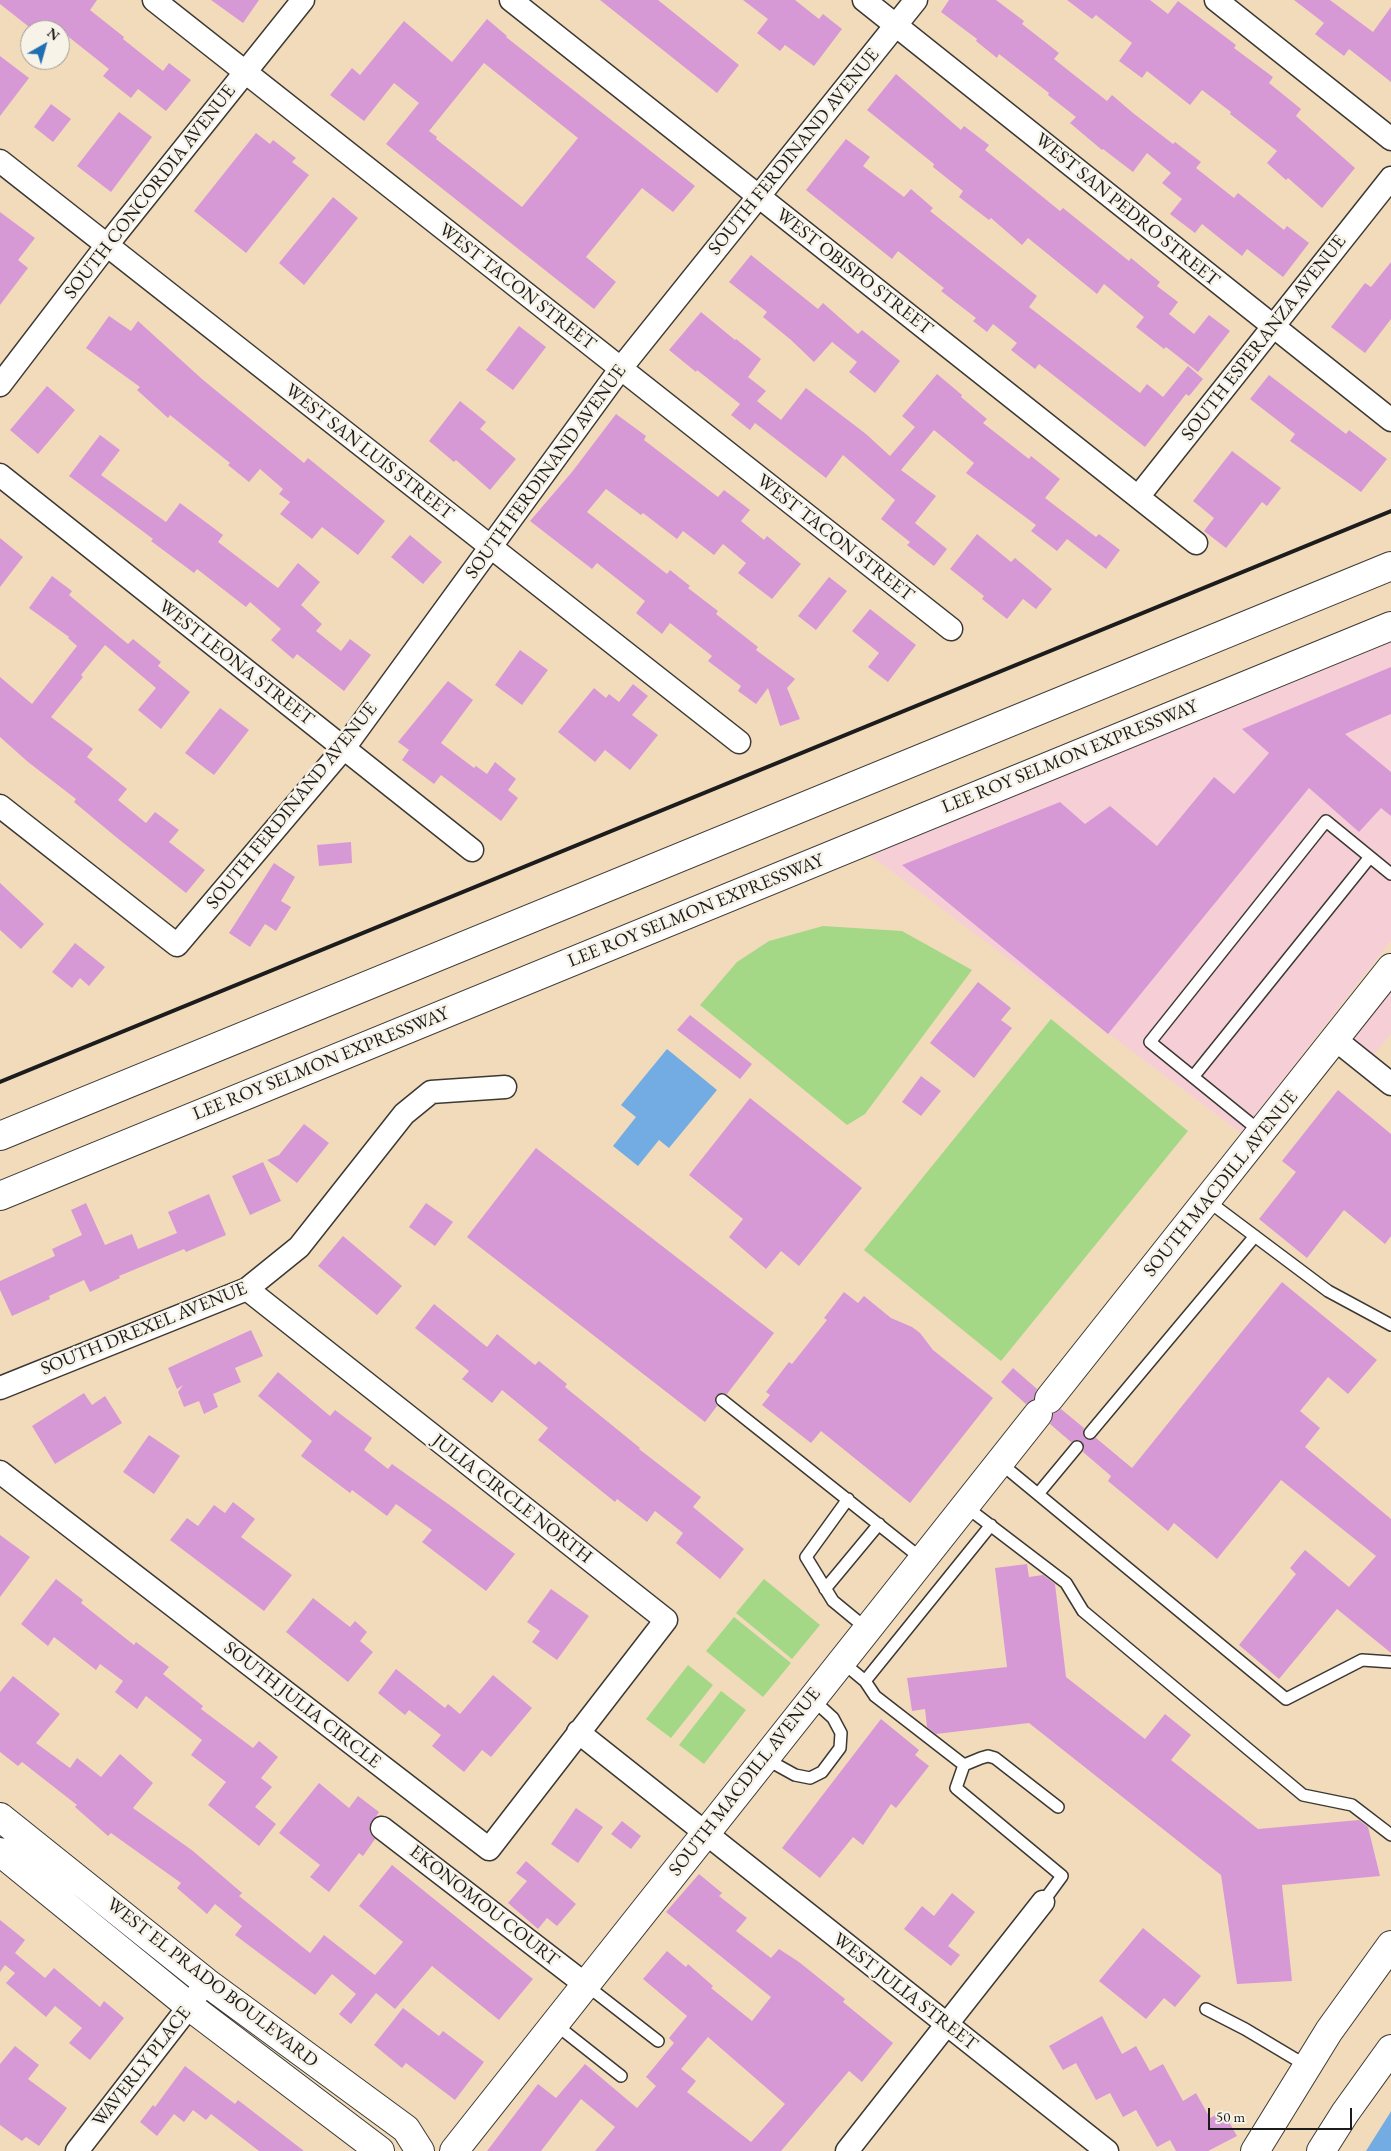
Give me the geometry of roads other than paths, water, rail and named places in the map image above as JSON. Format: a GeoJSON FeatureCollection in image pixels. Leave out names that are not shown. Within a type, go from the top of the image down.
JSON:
{"type":"FeatureCollection","features":[{"type":"Feature","properties":{"kind":"main road"},"geometry":{"type":"LineString","coordinates":[[0,1136],[1391,566]]}},
{"type":"Feature","properties":{"kind":"main road","name":"LEE ROY SELMON EXPRESSWAY"},"geometry":{"type":"LineString","coordinates":[[0,1196],[1391,626]]}},
{"type":"Feature","properties":{"kind":"main road","name":"SOUTH MACDILL AVENUE"},"geometry":{"type":"LineString","coordinates":[[454,2151],[764,1758],[1336,1040],[1391,968]]}},
{"type":"Feature","properties":{"kind":"main road","name":"WEST EL PRADO BOULEVARD"},"geometry":{"type":"LineString","coordinates":[[0,1817],[206,1982],[406,2129],[420,2151]]}},
{"type":"Feature","properties":{"kind":"main road","name":"WEST EL PRADO BOULEVARD"},"geometry":{"type":"LineString","coordinates":[[0,1852],[189,2006],[380,2151]]}},
{"type":"Feature","properties":{"kind":"main road"},"geometry":{"type":"LineString","coordinates":[[1255,2151],[1328,2031],[1391,1945]]}},
{"type":"Feature","properties":{"kind":"main road"},"geometry":{"type":"LineString","coordinates":[[1322,2151],[1345,2113],[1391,2049]]}},
{"type":"Feature","properties":{"kind":"street","name":"WEST TACON STREET"},"geometry":{"type":"LineString","coordinates":[[154,0],[951,630]]}},
{"type":"Feature","properties":{"kind":"street","name":"SOUTH CONCORDIA AVENUE"},"geometry":{"type":"LineString","coordinates":[[0,386],[107,245],[303,0]]}},
{"type":"Feature","properties":{"kind":"street","name":"WEST OBISPO STREET"},"geometry":{"type":"LineString","coordinates":[[511,0],[1196,543]]}},
{"type":"Feature","properties":{"kind":"street","name":"WEST SAN PEDRO STREET"},"geometry":{"type":"LineString","coordinates":[[864,0],[1391,420]]}},
{"type":"Feature","properties":{"kind":"street","name":"SOUTH FERDINAND AVENUE"},"geometry":{"type":"LineString","coordinates":[[0,806],[177,945],[344,748],[621,368],[916,0]]}},
{"type":"Feature","properties":{"kind":"street"},"geometry":{"type":"LineString","coordinates":[[1216,0],[1391,139]]}},
{"type":"Feature","properties":{"kind":"street","name":"WEST SAN LUIS STREET"},"geometry":{"type":"LineString","coordinates":[[0,161],[739,742]]}},
{"type":"Feature","properties":{"kind":"street","name":"SOUTH ESPERANZA AVENUE"},"geometry":{"type":"LineString","coordinates":[[1138,497],[1391,178]]}},
{"type":"Feature","properties":{"kind":"street","name":"WEST LEONA STREET"},"geometry":{"type":"LineString","coordinates":[[0,475],[472,850]]}},
{"type":"Feature","properties":{"kind":"street"},"geometry":{"type":"LineString","coordinates":[[1336,1040],[1391,1084]]}},
{"type":"Feature","properties":{"kind":"street","name":"SOUTH DREXEL AVENUE"},"geometry":{"type":"LineString","coordinates":[[0,1388],[247,1289],[299,1247],[404,1114],[431,1092],[505,1087]]}},
{"type":"Feature","properties":{"kind":"street","name":"JULIA CIRCLE NORTH"},"geometry":{"type":"LineString","coordinates":[[247,1289],[666,1620],[578,1732]]}},
{"type":"Feature","properties":{"kind":"street","name":"SOUTH JULIA CIRCLE"},"geometry":{"type":"LineString","coordinates":[[0,1472],[489,1848],[578,1732]]}},
{"type":"Feature","properties":{"kind":"street","name":"WEST JULIA STREET"},"geometry":{"type":"LineString","coordinates":[[578,1732],[704,1834],[1107,2151]]}},
{"type":"Feature","properties":{"kind":"street","name":"EKONOMOU COURT"},"geometry":{"type":"LineString","coordinates":[[382,1828],[586,1985]]}},
{"type":"Feature","properties":{"kind":"street"},"geometry":{"type":"LineString","coordinates":[[847,2151],[1043,1902]]}},
{"type":"Feature","properties":{"kind":"street","name":"WAVERLY PLACE"},"geometry":{"type":"LineString","coordinates":[[77,2151],[206,1982]]}},
{"type":"Feature","properties":{"kind":"lane"},"geometry":{"type":"LineString","coordinates":[[1261,1133],[1150,1042],[1326,821],[1391,874]]}},
{"type":"Feature","properties":{"kind":"lane"},"geometry":{"type":"LineString","coordinates":[[1193,1077],[1370,857]]}},
{"type":"Feature","properties":{"kind":"lane"},"geometry":{"type":"LineString","coordinates":[[1208,1201],[1328,1290],[1391,1325]]}},
{"type":"Feature","properties":{"kind":"lane"},"geometry":{"type":"LineString","coordinates":[[1090,1433],[1255,1236]]}},
{"type":"Feature","properties":{"kind":"lane"},"geometry":{"type":"LineString","coordinates":[[722,1400],[922,1559]]}},
{"type":"Feature","properties":{"kind":"lane"},"geometry":{"type":"LineString","coordinates":[[1038,1494],[1077,1448]]}},
{"type":"Feature","properties":{"kind":"lane"},"geometry":{"type":"LineString","coordinates":[[999,1462],[1286,1699],[1362,1660],[1391,1662]]}},
{"type":"Feature","properties":{"kind":"lane"},"geometry":{"type":"LineString","coordinates":[[848,1499],[806,1558],[833,1601],[867,1629]]}},
{"type":"Feature","properties":{"kind":"lane"},"geometry":{"type":"LineString","coordinates":[[965,1506],[1066,1583],[1083,1611],[1302,1795],[1352,1805],[1391,1835]]}},
{"type":"Feature","properties":{"kind":"lane"},"geometry":{"type":"LineString","coordinates":[[825,1589],[879,1524]]}},
{"type":"Feature","properties":{"kind":"lane"},"geometry":{"type":"LineString","coordinates":[[865,1681],[991,1525]]}},
{"type":"Feature","properties":{"kind":"lane"},"geometry":{"type":"LineString","coordinates":[[841,1662],[865,1681],[875,1696],[964,1765]]}},
{"type":"Feature","properties":{"kind":"lane"},"geometry":{"type":"LineString","coordinates":[[764,1758],[795,1775],[810,1778],[822,1772],[840,1748],[841,1734],[833,1718],[812,1698]]}},
{"type":"Feature","properties":{"kind":"lane"},"geometry":{"type":"LineString","coordinates":[[1043,1902],[1062,1876],[956,1788],[964,1765],[981,1758],[995,1758],[1058,1807]]}},
{"type":"Feature","properties":{"kind":"lane"},"geometry":{"type":"LineString","coordinates":[[586,1985],[658,2041]]}},
{"type":"Feature","properties":{"kind":"lane"},"geometry":{"type":"LineString","coordinates":[[1206,2009],[1245,2029],[1306,2066]]}},
{"type":"Feature","properties":{"kind":"lane"},"geometry":{"type":"LineString","coordinates":[[555,2024],[622,2076]]}},
{"type":"Feature","properties":{"kind":"water"},"geometry":{"type":"Polygon","coordinates":[[[667,1049],[717,1090],[669,1148],[659,1140],[638,1166],[613,1146],[636,1117],[621,1105],[667,1049]]]}},
{"type":"Feature","properties":{"kind":"water"},"geometry":{"type":"Polygon","coordinates":[[[1391,2111],[1391,2151],[1366,2151],[1390,2113],[1391,2111]]]}},
{"type":"Feature","properties":{"kind":"railway"},"geometry":{"type":"LineString","coordinates":[[0,1082],[1391,511]]}}]}
